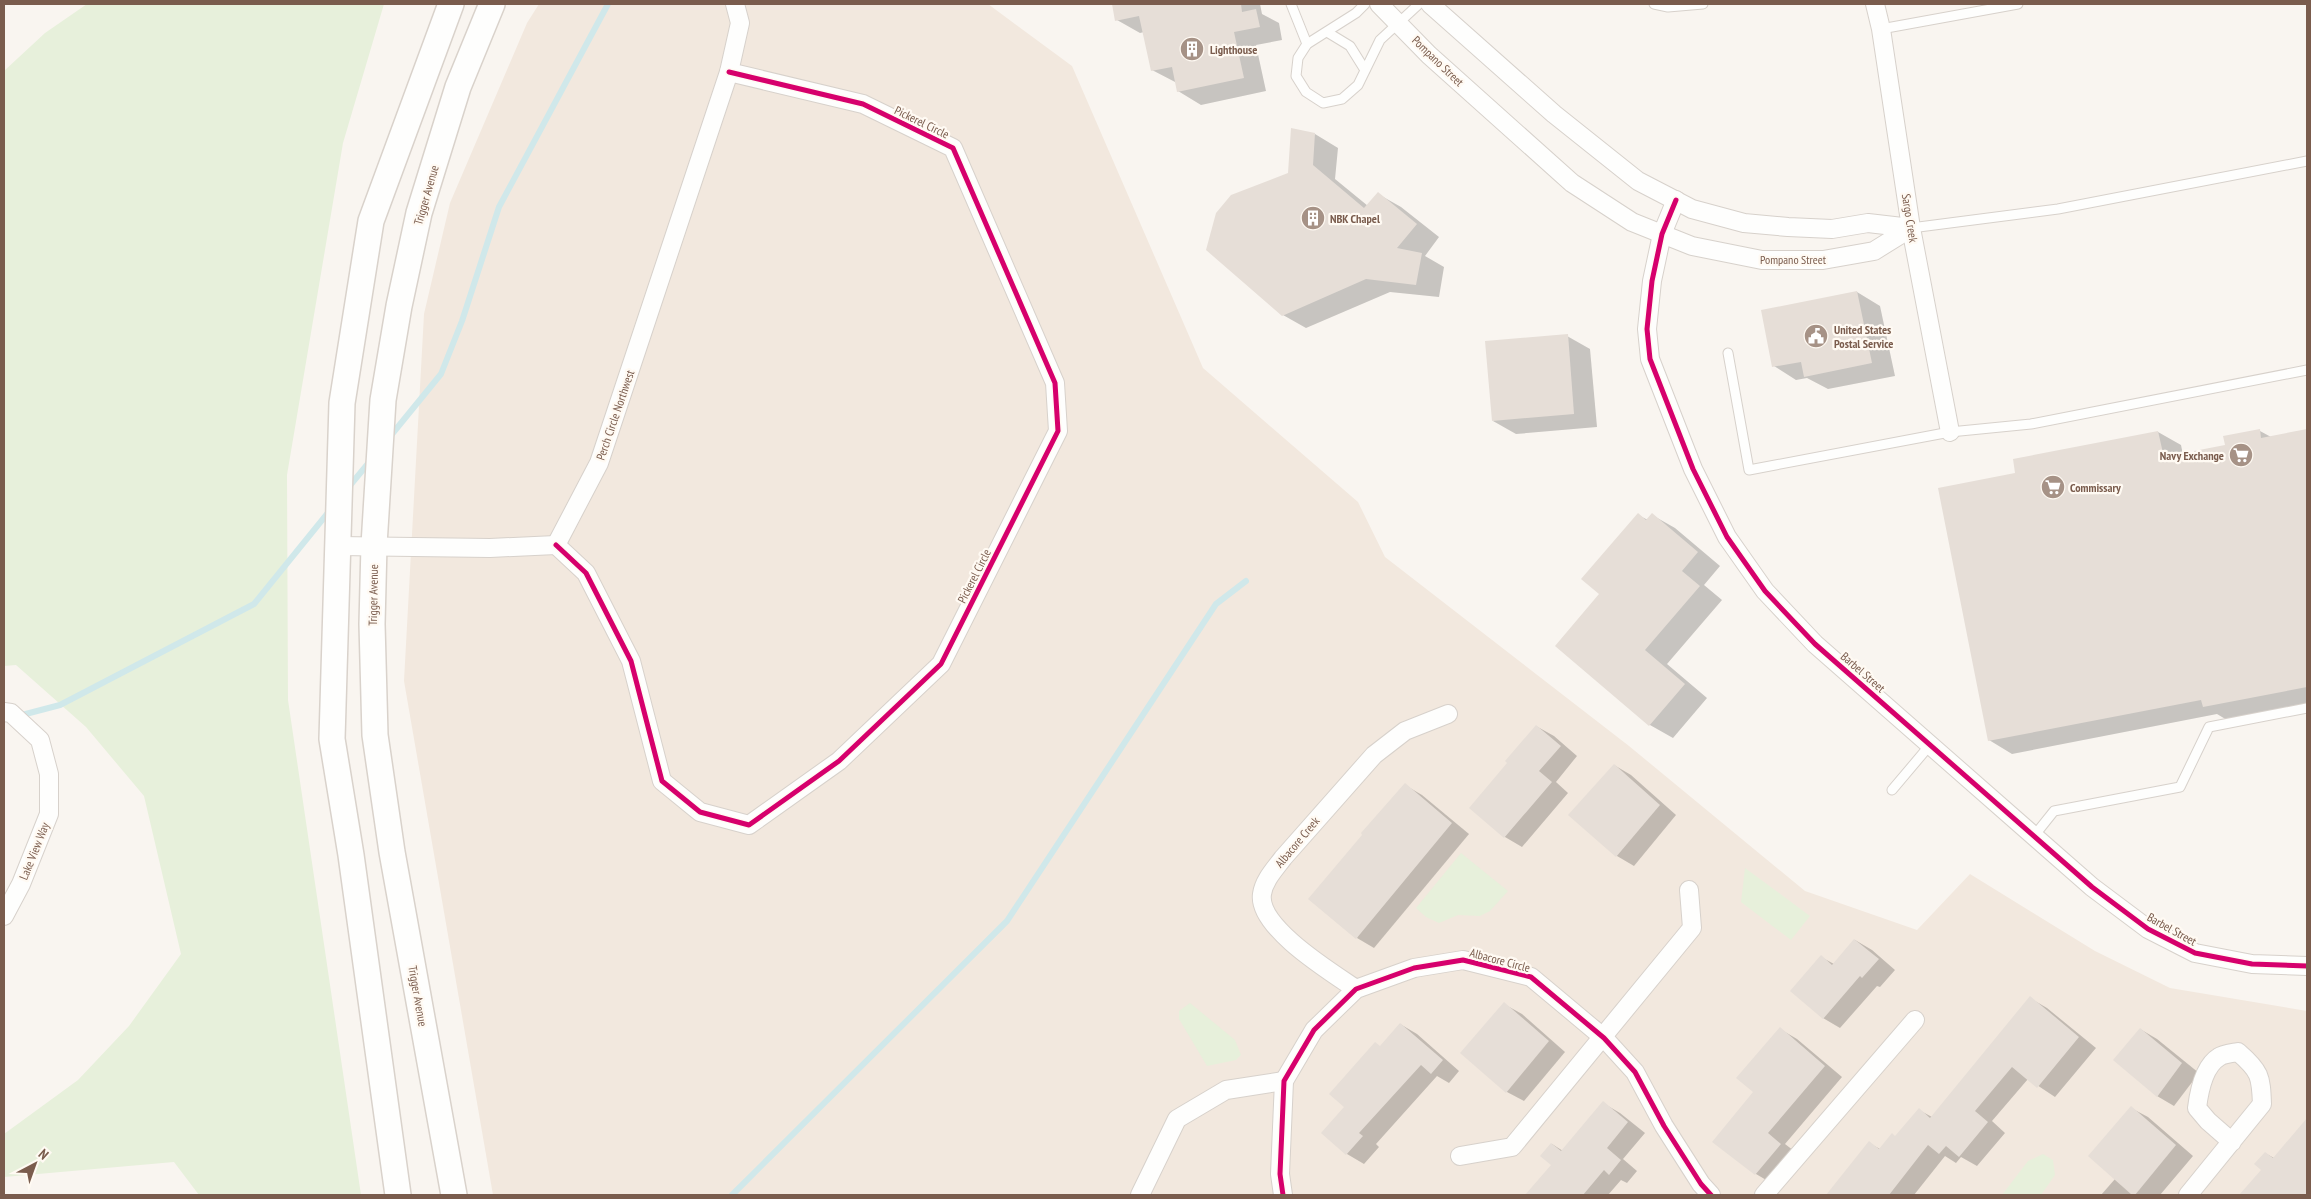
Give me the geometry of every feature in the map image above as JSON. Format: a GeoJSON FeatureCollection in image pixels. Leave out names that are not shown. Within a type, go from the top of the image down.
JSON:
{"type":"FeatureCollection","features":[{"type":"Feature","properties":{"kind":"main road"},"geometry":{"type":"LineString","coordinates":[[398,1195],[351,855],[332,739],[342,403],[371,221],[451,4]]}},
{"type":"Feature","properties":{"kind":"main road","name":"Trigger Avenue"},"geometry":{"type":"LineString","coordinates":[[454,1195],[392,852],[375,735],[372,624],[374,546],[383,400],[403,288],[419,213],[458,87],[492,4]]}},
{"type":"Feature","properties":{"kind":"street"},"geometry":{"type":"LineString","coordinates":[[729,72],[740,23],[735,4]]}},
{"type":"Feature","properties":{"kind":"street","name":"Pompano Street"},"geometry":{"type":"LineString","coordinates":[[1379,4],[1429,55],[1572,183],[1632,222],[1692,246],[1762,260],[1823,260],[1874,251],[1911,228]]}},
{"type":"Feature","properties":{"kind":"street"},"geometry":{"type":"LineString","coordinates":[[1430,4],[1554,114],[1638,181],[1692,209],[1744,223],[1832,229],[1868,223],[1911,228]]}},
{"type":"Feature","properties":{"kind":"street","name":"Sargo Creek"},"geometry":{"type":"LineString","coordinates":[[1875,4],[1882,29],[1911,228],[1950,432]]}},
{"type":"Feature","properties":{"kind":"street","name":"Perch Circle Northwest"},"geometry":{"type":"LineString","coordinates":[[556,545],[599,463],[729,72]]}},
{"type":"Feature","properties":{"kind":"street","name":"Pickerel Circle"},"geometry":{"type":"LineString","coordinates":[[556,545],[586,573],[631,661],[662,781],[700,812],[749,825],[839,761],[941,664],[1058,431],[1055,383],[953,148],[863,104],[729,72]]}},
{"type":"Feature","properties":{"kind":"street","name":"Barbel Street"},"geometry":{"type":"LineString","coordinates":[[1676,200],[1662,234],[1652,281],[1647,329],[1650,359],[1693,469],[1727,537],[1765,591],[1815,644],[2092,887],[2148,929],[2195,953],[2252,964],[2307,966]]}},
{"type":"Feature","properties":{"kind":"street"},"geometry":{"type":"LineString","coordinates":[[338,546],[481,548],[556,545]]}},
{"type":"Feature","properties":{"kind":"street","name":"Lake View Way"},"geometry":{"type":"LineString","coordinates":[[4,712],[11,713],[40,740],[48,774],[49,814],[21,884],[4,916]]}},
{"type":"Feature","properties":{"kind":"street","name":"Albacore Creek"},"geometry":{"type":"LineString","coordinates":[[1356,989],[1284,936],[1269,920],[1263,908],[1262,896],[1264,886],[1283,858],[1374,755],[1405,731],[1448,714]]}},
{"type":"Feature","properties":{"kind":"street"},"geometry":{"type":"LineString","coordinates":[[1460,1156],[1512,1147],[1604,1038],[1692,928],[1689,890]]}},
{"type":"Feature","properties":{"kind":"street","name":"Albacore Circle"},"geometry":{"type":"LineString","coordinates":[[1284,1195],[1280,1174],[1284,1080],[1314,1030],[1356,989],[1414,968],[1463,960],[1531,976],[1604,1038],[1635,1072],[1664,1126],[1701,1184],[1711,1195]]}},
{"type":"Feature","properties":{"kind":"street"},"geometry":{"type":"LineString","coordinates":[[1764,1195],[1914,1020]]}},
{"type":"Feature","properties":{"kind":"street"},"geometry":{"type":"LineString","coordinates":[[2188,1195],[2232,1142],[2262,1104],[2261,1078],[2255,1066],[2238,1052],[2219,1056],[2208,1070],[2199,1092],[2197,1108],[2208,1121],[2232,1142]]}},
{"type":"Feature","properties":{"kind":"street"},"geometry":{"type":"LineString","coordinates":[[1140,1195],[1177,1119],[1226,1090],[1284,1080]]}},
{"type":"Feature","properties":{"kind":"lane"},"geometry":{"type":"LineString","coordinates":[[1292,4],[1307,44]]}},
{"type":"Feature","properties":{"kind":"lane"},"geometry":{"type":"LineString","coordinates":[[1365,4],[1307,44],[1298,58],[1296,76],[1306,92],[1324,103],[1342,99],[1358,85],[1380,40],[1419,4]]}},
{"type":"Feature","properties":{"kind":"lane"},"geometry":{"type":"LineString","coordinates":[[1654,4],[1668,8],[1703,4]]}},
{"type":"Feature","properties":{"kind":"lane"},"geometry":{"type":"LineString","coordinates":[[1882,29],[2018,4]]}},
{"type":"Feature","properties":{"kind":"lane"},"geometry":{"type":"LineString","coordinates":[[1327,32],[1350,46],[1365,70]]}},
{"type":"Feature","properties":{"kind":"lane"},"geometry":{"type":"LineString","coordinates":[[1911,228],[2058,209],[2307,161]]}},
{"type":"Feature","properties":{"kind":"lane"},"geometry":{"type":"LineString","coordinates":[[1728,352],[1749,470],[1950,432],[2031,424],[2307,370]]}},
{"type":"Feature","properties":{"kind":"lane"},"geometry":{"type":"LineString","coordinates":[[2034,836],[2054,811],[2180,786],[2209,727],[2307,708]]}},
{"type":"Feature","properties":{"kind":"lane"},"geometry":{"type":"LineString","coordinates":[[1892,790],[1930,745]]}},
{"type":"Feature","properties":{"kind":"shaded area"},"geometry":{"type":"Polygon","coordinates":[[[539,4],[988,4],[1072,66],[1203,368],[1358,502],[1385,557],[1629,746],[1805,891],[1917,930],[1970,874],[2095,951],[2170,988],[2307,1011],[2307,1195],[493,1195],[404,681],[424,314],[450,203],[527,23],[539,4]]]}},
{"type":"Feature","properties":{"kind":"green space"},"geometry":{"type":"Polygon","coordinates":[[[87,4],[384,4],[343,143],[287,475],[288,700],[361,1195],[199,1195],[174,1162],[4,1177],[4,1134],[78,1080],[129,1026],[181,954],[144,796],[86,727],[16,665],[4,666],[4,71],[45,33],[87,4]]]}},
{"type":"Feature","properties":{"kind":"green space"},"geometry":{"type":"Polygon","coordinates":[[[1461,853],[1508,891],[1490,911],[1480,916],[1458,915],[1439,923],[1426,917],[1416,908],[1461,853]]]}},
{"type":"Feature","properties":{"kind":"green space"},"geometry":{"type":"Polygon","coordinates":[[[1745,868],[1810,916],[1791,940],[1741,902],[1745,868]]]}},
{"type":"Feature","properties":{"kind":"green space"},"geometry":{"type":"Polygon","coordinates":[[[1190,1003],[1235,1040],[1241,1055],[1236,1060],[1207,1066],[1179,1019],[1179,1011],[1190,1003]]]}},
{"type":"Feature","properties":{"kind":"green space"},"geometry":{"type":"Polygon","coordinates":[[[2043,1154],[2053,1160],[2055,1175],[2041,1195],[2002,1195],[2028,1161],[2043,1154]]]}},
{"type":"Feature","properties":{"kind":"building","name":"Lighthouse"},"geometry":{"type":"Polygon","coordinates":[[[1112,4],[1241,4],[1242,12],[1256,9],[1260,27],[1234,32],[1244,78],[1177,92],[1172,67],[1151,71],[1139,16],[1115,21],[1112,4]]]}},
{"type":"Feature","properties":{"kind":"building","name":"NBK Chapel"},"geometry":{"type":"Polygon","coordinates":[[[1291,128],[1315,133],[1313,165],[1364,208],[1378,192],[1417,224],[1397,248],[1422,253],[1416,285],[1366,279],[1282,316],[1206,250],[1216,213],[1231,195],[1288,173],[1291,128]]]}},
{"type":"Feature","properties":{"kind":"building","name":"United States Postal Service"},"geometry":{"type":"Polygon","coordinates":[[[1857,291],[1872,363],[1804,377],[1801,362],[1772,367],[1761,310],[1857,291]]]}},
{"type":"Feature","properties":{"kind":"building"},"geometry":{"type":"Polygon","coordinates":[[[1568,334],[1574,414],[1492,421],[1485,341],[1568,334]]]}},
{"type":"Feature","properties":{"kind":"building"},"geometry":{"type":"Polygon","coordinates":[[[2260,429],[2261,438],[2307,429],[2307,687],[2203,707],[2201,700],[1988,741],[1938,488],[2015,473],[2013,459],[2158,431],[2165,462],[2195,456],[2194,451],[2225,445],[2223,436],[2260,429]]]}},
{"type":"Feature","properties":{"kind":"building"},"geometry":{"type":"Polygon","coordinates":[[[1638,513],[1646,520],[1652,513],[1698,552],[1682,571],[1700,586],[1645,650],[1685,684],[1649,726],[1555,646],[1599,594],[1581,579],[1638,513]]]}},
{"type":"Feature","properties":{"kind":"building"},"geometry":{"type":"Polygon","coordinates":[[[1536,725],[1561,746],[1539,771],[1552,782],[1504,838],[1469,808],[1507,763],[1505,761],[1536,725]]]}},
{"type":"Feature","properties":{"kind":"building"},"geometry":{"type":"Polygon","coordinates":[[[1614,764],[1660,805],[1616,857],[1568,815],[1614,764]]]}},
{"type":"Feature","properties":{"kind":"building"},"geometry":{"type":"Polygon","coordinates":[[[1405,783],[1452,823],[1356,939],[1308,899],[1362,835],[1361,833],[1405,783]]]}},
{"type":"Feature","properties":{"kind":"building"},"geometry":{"type":"Polygon","coordinates":[[[1854,939],[1879,959],[1862,978],[1860,976],[1823,1019],[1790,991],[1821,955],[1832,965],[1854,939]]]}},
{"type":"Feature","properties":{"kind":"building"},"geometry":{"type":"Polygon","coordinates":[[[2030,996],[2079,1037],[2037,1088],[2012,1067],[1975,1111],[1988,1122],[1959,1157],[1946,1146],[1939,1154],[1928,1145],[1889,1195],[1826,1195],[1869,1141],[1879,1149],[1892,1133],[1895,1136],[1919,1108],[1930,1118],[2030,996]]]}},
{"type":"Feature","properties":{"kind":"building"},"geometry":{"type":"Polygon","coordinates":[[[1504,1002],[1549,1041],[1506,1093],[1460,1053],[1504,1002]]]}},
{"type":"Feature","properties":{"kind":"building"},"geometry":{"type":"Polygon","coordinates":[[[1400,1023],[1443,1060],[1431,1074],[1421,1065],[1359,1133],[1363,1136],[1346,1155],[1321,1133],[1344,1107],[1329,1094],[1375,1042],[1380,1046],[1400,1023]]]}},
{"type":"Feature","properties":{"kind":"building"},"geometry":{"type":"Polygon","coordinates":[[[1780,1027],[1825,1066],[1768,1133],[1781,1144],[1755,1175],[1712,1142],[1753,1092],[1736,1078],[1780,1027]]]}},
{"type":"Feature","properties":{"kind":"building"},"geometry":{"type":"Polygon","coordinates":[[[2140,1028],[2182,1063],[2157,1097],[2113,1060],[2140,1028]]]}},
{"type":"Feature","properties":{"kind":"building"},"geometry":{"type":"Polygon","coordinates":[[[1603,1101],[1628,1122],[1607,1148],[1621,1160],[1609,1175],[1604,1170],[1583,1195],[1525,1195],[1551,1165],[1540,1156],[1551,1143],[1561,1151],[1603,1101]]]}},
{"type":"Feature","properties":{"kind":"building"},"geometry":{"type":"Polygon","coordinates":[[[2131,1106],[2176,1145],[2135,1195],[2132,1195],[2088,1156],[2131,1106]]]}},
{"type":"Feature","properties":{"kind":"building"},"geometry":{"type":"Polygon","coordinates":[[[2307,1118],[2307,1195],[2239,1195],[2261,1170],[2254,1164],[2265,1152],[2273,1158],[2307,1118]]]}},
{"type":"Feature","properties":{"kind":"waterway"},"geometry":{"type":"LineString","coordinates":[[388,439],[441,374],[462,321],[499,207],[608,4]]}},
{"type":"Feature","properties":{"kind":"waterway"},"geometry":{"type":"LineString","coordinates":[[347,489],[371,460]]}},
{"type":"Feature","properties":{"kind":"waterway"},"geometry":{"type":"LineString","coordinates":[[18,716],[60,705],[254,604],[331,509]]}},
{"type":"Feature","properties":{"kind":"waterway"},"geometry":{"type":"LineString","coordinates":[[732,1195],[1007,921],[1216,604],[1246,581]]}},
{"type":"Feature","properties":{"kind":"cycle path"},"geometry":{"type":"LineString","coordinates":[[556,545],[586,573],[631,661],[662,781],[700,812],[749,825],[839,761],[941,664],[1058,431],[1055,383],[953,148],[863,104],[729,72]]}},
{"type":"Feature","properties":{"kind":"cycle path"},"geometry":{"type":"LineString","coordinates":[[1676,200],[1662,234],[1652,281],[1647,329],[1650,359],[1693,469],[1727,537],[1765,591],[1815,644],[2092,887],[2148,929],[2195,953],[2252,964],[2307,966]]}},
{"type":"Feature","properties":{"kind":"cycle path"},"geometry":{"type":"LineString","coordinates":[[1283,1195],[1280,1174],[1284,1081],[1314,1030],[1356,989],[1414,968],[1463,960],[1531,977],[1604,1038],[1635,1072],[1664,1126],[1701,1184],[1711,1195]]}},
{"type":"Feature","properties":{"kind":"place","name":"Lighthouse"},"geometry":{"type":"Point","coordinates":[1192,49]}},
{"type":"Feature","properties":{"kind":"place","name":"NBK Chapel"},"geometry":{"type":"Point","coordinates":[1313,218]}},
{"type":"Feature","properties":{"kind":"place","name":"United States Postal Service"},"geometry":{"type":"Point","coordinates":[1816,336]}},
{"type":"Feature","properties":{"kind":"place","name":"Navy Exchange"},"geometry":{"type":"Point","coordinates":[2241,455]}},
{"type":"Feature","properties":{"kind":"place","name":"Commissary"},"geometry":{"type":"Point","coordinates":[2053,487]}}]}
